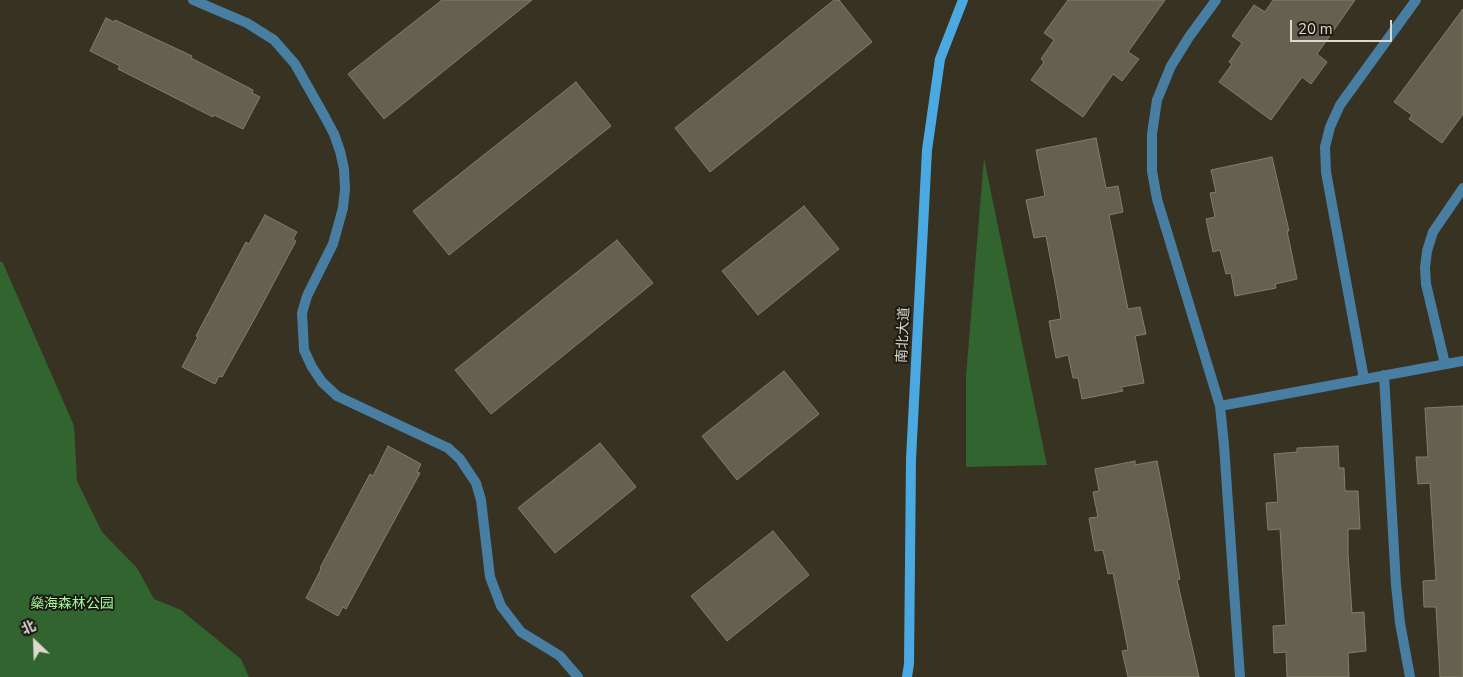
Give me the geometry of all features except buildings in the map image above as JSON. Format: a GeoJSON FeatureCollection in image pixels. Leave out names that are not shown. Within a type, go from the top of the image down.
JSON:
{"type":"FeatureCollection","features":[{"type":"Feature","properties":{"kind":"street","name":"南北大道"},"geometry":{"type":"LineString","coordinates":[[907,677],[909,664],[911,459],[928,150],[940,60],[963,0]]}},
{"type":"Feature","properties":{"kind":"lane"},"geometry":{"type":"LineString","coordinates":[[193,0],[247,23],[274,40],[295,64],[334,134],[340,151],[344,176],[343,208],[333,244],[307,296],[302,313],[304,350],[312,367],[322,382],[337,396],[448,448],[460,459],[476,483],[481,500],[487,562],[501,606],[521,632],[560,656],[578,677]]}},
{"type":"Feature","properties":{"kind":"lane"},"geometry":{"type":"LineString","coordinates":[[1216,0],[1171,66],[1157,100],[1152,134],[1152,171],[1157,199],[1220,406],[1240,677]]}},
{"type":"Feature","properties":{"kind":"lane"},"geometry":{"type":"LineString","coordinates":[[1364,379],[1326,172],[1325,147],[1330,127],[1340,105],[1416,0]]}},
{"type":"Feature","properties":{"kind":"lane"},"geometry":{"type":"LineString","coordinates":[[1445,364],[1426,284],[1425,268],[1427,250],[1433,232],[1463,188]]}},
{"type":"Feature","properties":{"kind":"lane"},"geometry":{"type":"LineString","coordinates":[[1220,406],[1463,361]]}},
{"type":"Feature","properties":{"kind":"lane"},"geometry":{"type":"LineString","coordinates":[[1384,375],[1396,585],[1400,623],[1410,677]]}},
{"type":"Feature","properties":{"kind":"green space"},"geometry":{"type":"Polygon","coordinates":[[[984,158],[1047,465],[966,467],[966,376],[984,158]]]}},
{"type":"Feature","properties":{"kind":"green space","name":"燊海森林公园"},"geometry":{"type":"Polygon","coordinates":[[[0,261],[3,263],[74,426],[77,481],[102,532],[137,568],[154,599],[181,610],[241,659],[249,677],[0,677],[0,261]]]}}]}
